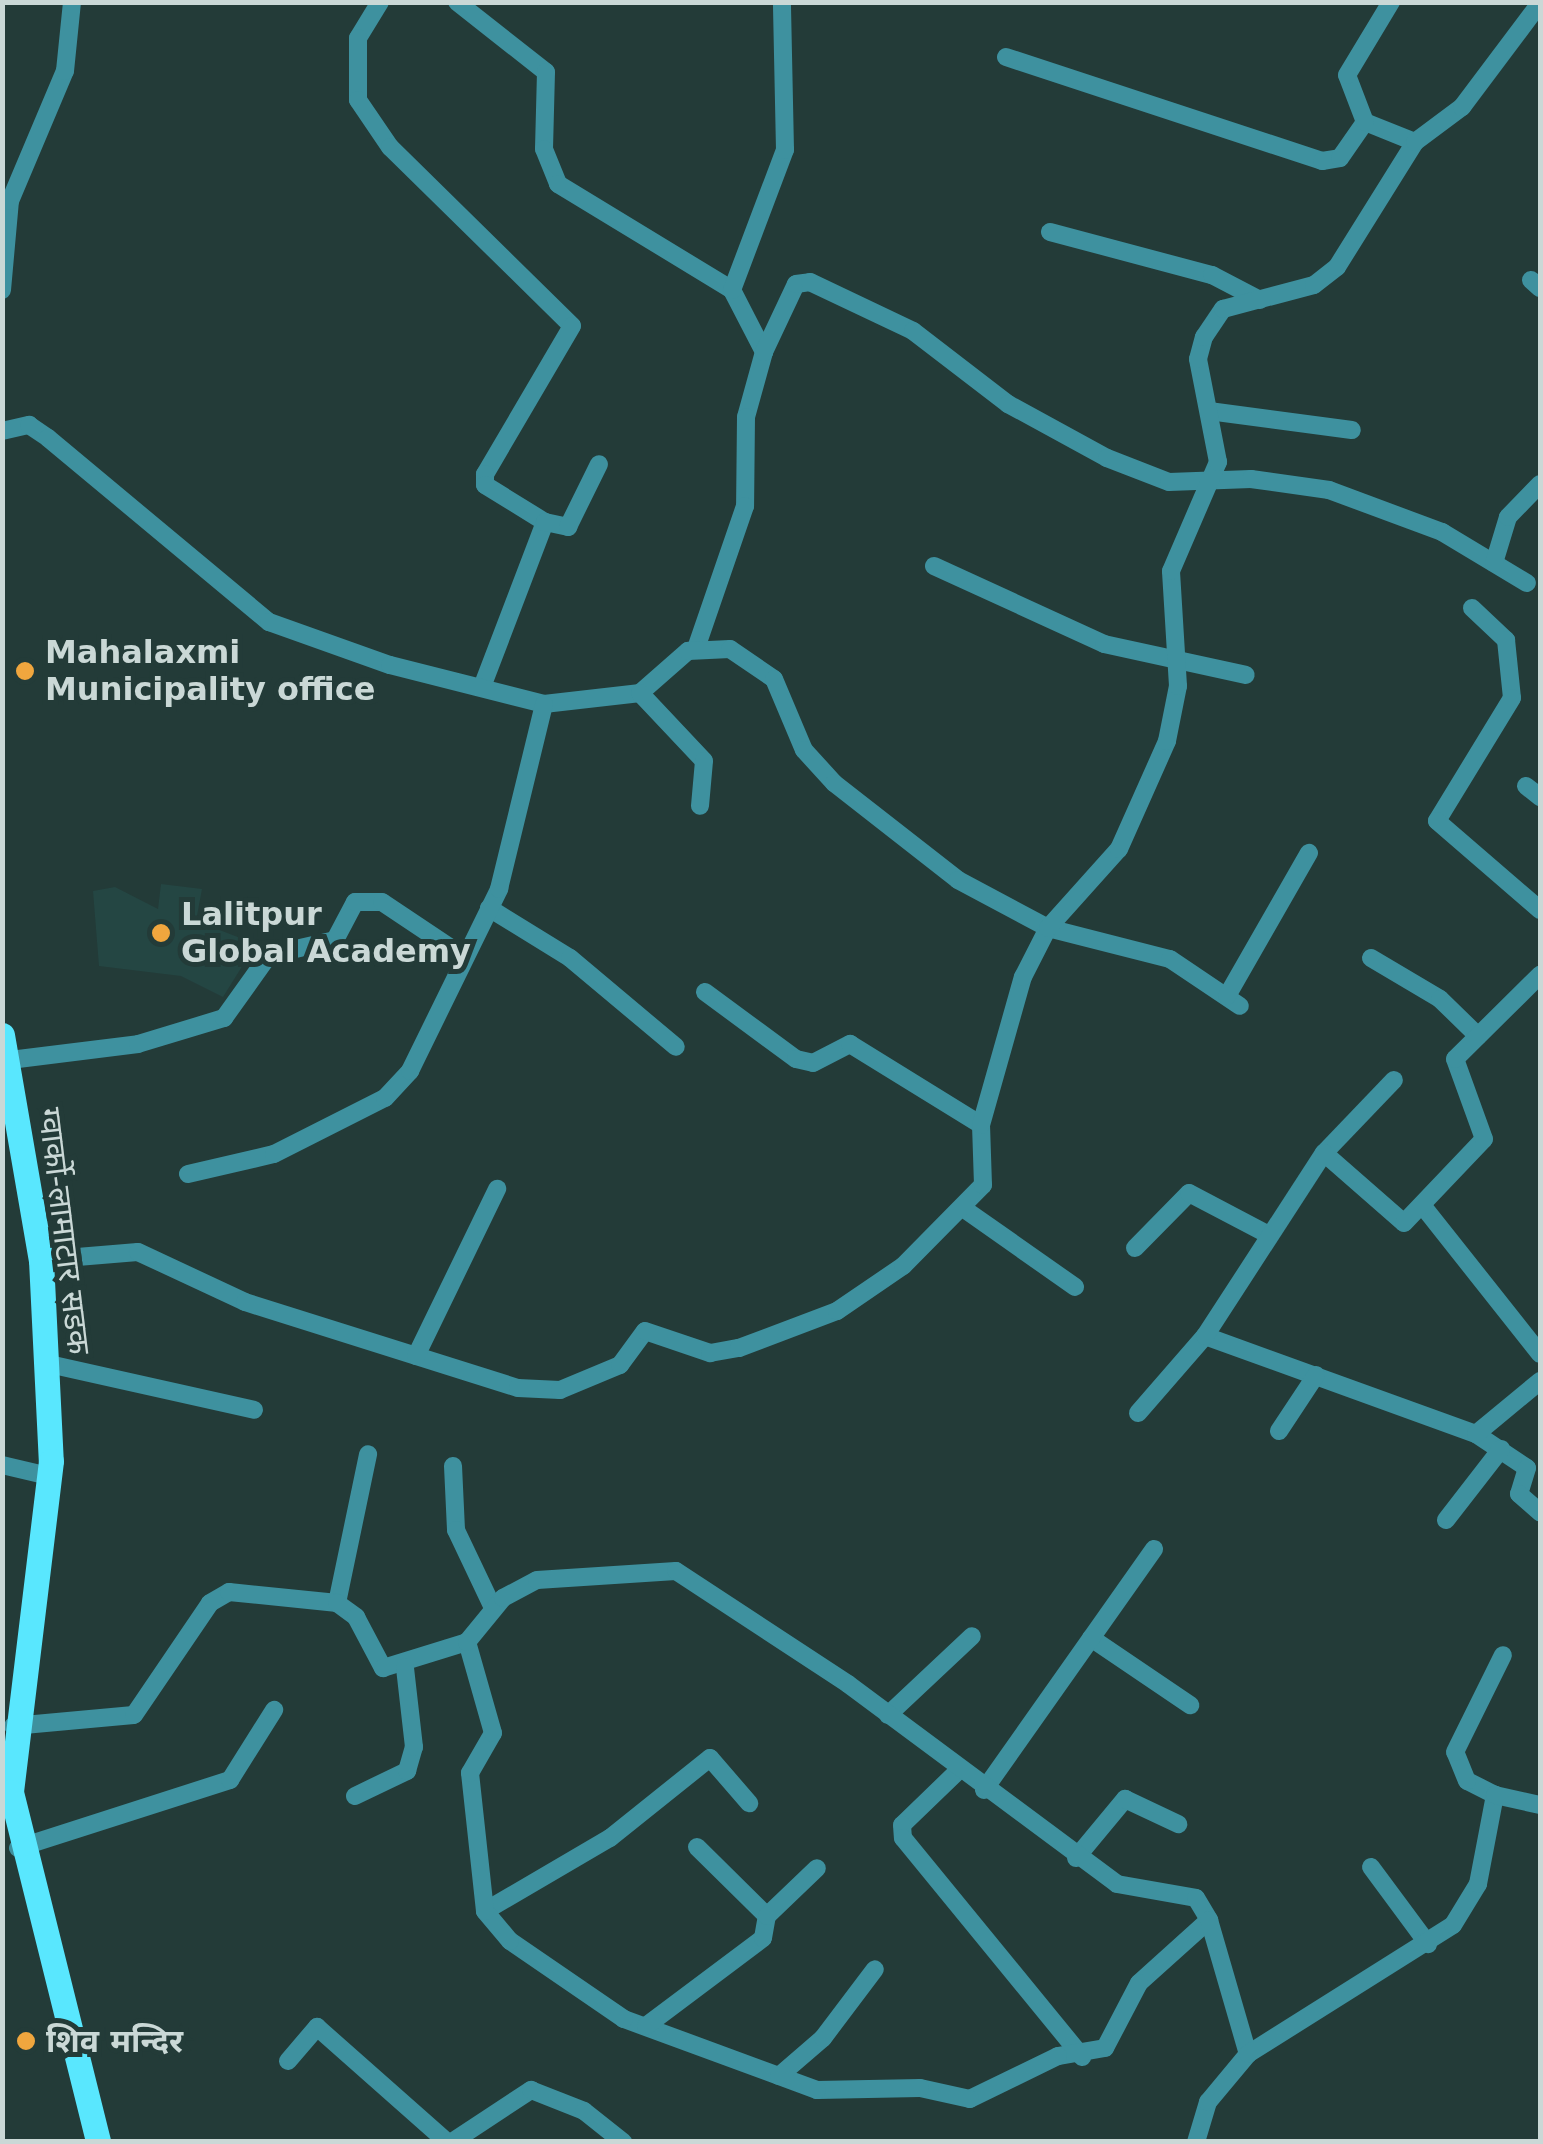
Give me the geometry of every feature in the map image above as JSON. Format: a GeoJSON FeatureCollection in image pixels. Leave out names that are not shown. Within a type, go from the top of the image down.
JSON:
{"type":"FeatureCollection","features":[{"type":"Feature","properties":{"kind":"main road","name":"ग्वार्को-लामाटार सडक"},"geometry":{"type":"LineString","coordinates":[[4,1052],[41,1260],[49,1364],[49,1476],[13,1726],[12,1834],[98,2142]]}},
{"type":"Feature","properties":{"kind":"street"},"geometry":{"type":"LineString","coordinates":[[2,290],[10,201],[65,70],[72,2]]}},
{"type":"Feature","properties":{"kind":"street"},"geometry":{"type":"LineString","coordinates":[[380,2],[358,38],[358,100],[390,147],[572,326],[484,480],[545,522],[568,527],[599,464]]}},
{"type":"Feature","properties":{"kind":"street"},"geometry":{"type":"LineString","coordinates":[[458,2],[546,72],[544,149],[558,184],[732,290],[764,352]]}},
{"type":"Feature","properties":{"kind":"street"},"geometry":{"type":"LineString","coordinates":[[732,290],[784,150],[782,2]]}},
{"type":"Feature","properties":{"kind":"street"},"geometry":{"type":"LineString","coordinates":[[1390,2],[1347,75],[1366,122],[1416,142]]}},
{"type":"Feature","properties":{"kind":"street"},"geometry":{"type":"LineString","coordinates":[[41,1260],[138,1252],[246,1302],[518,1388],[560,1390],[620,1364],[645,1330],[710,1352],[740,1348],[837,1311],[966,1211],[983,1185],[982,1124],[1022,977],[1048,928],[1099,880],[1152,784],[1178,686],[1171,571],[1212,484],[1209,410],[1198,360],[1204,337],[1224,309],[1260,300],[1337,268],[1416,142],[1462,106],[1540,3]]}},
{"type":"Feature","properties":{"kind":"street"},"geometry":{"type":"LineString","coordinates":[[1006,58],[1322,160],[1340,158],[1366,122]]}},
{"type":"Feature","properties":{"kind":"street"},"geometry":{"type":"LineString","coordinates":[[1050,232],[1212,275],[1260,300]]}},
{"type":"Feature","properties":{"kind":"street"},"geometry":{"type":"LineString","coordinates":[[2,431],[30,425],[268,622],[390,665],[483,684],[544,704],[640,693],[696,648],[745,506],[746,417],[764,352],[796,284],[810,282],[913,331],[1057,433],[1169,482],[1330,490],[1494,563],[1528,583]]}},
{"type":"Feature","properties":{"kind":"street"},"geometry":{"type":"LineString","coordinates":[[1209,410],[1352,430]]}},
{"type":"Feature","properties":{"kind":"street"},"geometry":{"type":"LineString","coordinates":[[1494,563],[1508,516],[1540,484]]}},
{"type":"Feature","properties":{"kind":"street"},"geometry":{"type":"LineString","coordinates":[[483,684],[545,522]]}},
{"type":"Feature","properties":{"kind":"street"},"geometry":{"type":"LineString","coordinates":[[934,566],[1051,624],[1246,676]]}},
{"type":"Feature","properties":{"kind":"street"},"geometry":{"type":"LineString","coordinates":[[1472,608],[1506,640],[1512,698],[1437,821],[1540,910]]}},
{"type":"Feature","properties":{"kind":"street"},"geometry":{"type":"LineString","coordinates":[[696,648],[730,648],[774,679],[804,750],[834,783],[958,880],[1048,928],[1170,959],[1234,1001],[1309,853]]}},
{"type":"Feature","properties":{"kind":"street"},"geometry":{"type":"LineString","coordinates":[[640,693],[704,761],[700,806]]}},
{"type":"Feature","properties":{"kind":"street"},"geometry":{"type":"LineString","coordinates":[[188,1174],[274,1154],[385,1098],[410,1071],[460,954],[490,908],[544,704]]}},
{"type":"Feature","properties":{"kind":"street"},"geometry":{"type":"LineString","coordinates":[[4,1052],[138,1044],[224,1018],[268,955],[335,940],[355,902],[382,902],[460,954]]}},
{"type":"Feature","properties":{"kind":"street"},"geometry":{"type":"LineString","coordinates":[[490,908],[570,958],[676,1046]]}},
{"type":"Feature","properties":{"kind":"street"},"geometry":{"type":"LineString","coordinates":[[1370,958],[1429,991],[1478,1036]]}},
{"type":"Feature","properties":{"kind":"street"},"geometry":{"type":"LineString","coordinates":[[1324,1153],[1398,1224],[1422,1205],[1487,1134],[1453,1066],[1540,975]]}},
{"type":"Feature","properties":{"kind":"street"},"geometry":{"type":"LineString","coordinates":[[705,992],[796,1059],[813,1063],[850,1044],[982,1124]]}},
{"type":"Feature","properties":{"kind":"street"},"geometry":{"type":"LineString","coordinates":[[1138,1413],[1205,1336],[1324,1153],[1394,1080]]}},
{"type":"Feature","properties":{"kind":"street"},"geometry":{"type":"LineString","coordinates":[[416,1356],[497,1188]]}},
{"type":"Feature","properties":{"kind":"street"},"geometry":{"type":"LineString","coordinates":[[1135,1248],[1189,1192],[1269,1235]]}},
{"type":"Feature","properties":{"kind":"street"},"geometry":{"type":"LineString","coordinates":[[1422,1205],[1540,1354]]}},
{"type":"Feature","properties":{"kind":"street"},"geometry":{"type":"LineString","coordinates":[[966,1211],[1076,1287]]}},
{"type":"Feature","properties":{"kind":"street"},"geometry":{"type":"LineString","coordinates":[[1205,1336],[1476,1434],[1527,1468],[1519,1494],[1540,1512]]}},
{"type":"Feature","properties":{"kind":"street"},"geometry":{"type":"LineString","coordinates":[[49,1364],[254,1410]]}},
{"type":"Feature","properties":{"kind":"street"},"geometry":{"type":"LineString","coordinates":[[1279,1431],[1316,1375]]}},
{"type":"Feature","properties":{"kind":"street"},"geometry":{"type":"LineString","coordinates":[[1476,1434],[1540,1381]]}},
{"type":"Feature","properties":{"kind":"street"},"geometry":{"type":"LineString","coordinates":[[1446,1520],[1501,1448]]}},
{"type":"Feature","properties":{"kind":"street"},"geometry":{"type":"LineString","coordinates":[[337,1603],[368,1454]]}},
{"type":"Feature","properties":{"kind":"street"},"geometry":{"type":"LineString","coordinates":[[2,1465],[49,1476]]}},
{"type":"Feature","properties":{"kind":"street"},"geometry":{"type":"LineString","coordinates":[[453,1466],[456,1530],[493,1608]]}},
{"type":"Feature","properties":{"kind":"street"},"geometry":{"type":"LineString","coordinates":[[984,1790],[1154,1548]]}},
{"type":"Feature","properties":{"kind":"street"},"geometry":{"type":"LineString","coordinates":[[13,1726],[134,1714],[210,1603],[229,1592],[337,1603],[356,1617],[384,1668],[404,1668],[468,1642],[493,1608],[567,1572],[599,1582],[676,1572],[888,1715],[1076,1858],[1118,1884],[1184,1892],[1209,1920],[1248,2054]]}},
{"type":"Feature","properties":{"kind":"street"},"geometry":{"type":"LineString","coordinates":[[888,1715],[972,1636]]}},
{"type":"Feature","properties":{"kind":"street"},"geometry":{"type":"LineString","coordinates":[[1091,1638],[1190,1705]]}},
{"type":"Feature","properties":{"kind":"street"},"geometry":{"type":"LineString","coordinates":[[468,1642],[494,1733],[470,1773],[485,1911],[587,1997],[646,2026],[778,2076],[854,2094],[920,2088],[970,2099],[1058,2056],[1082,2057],[1105,2048],[1139,1983],[1209,1920]]}},
{"type":"Feature","properties":{"kind":"street"},"geometry":{"type":"LineString","coordinates":[[1503,1655],[1455,1752],[1467,1781],[1494,1795],[1540,1805]]}},
{"type":"Feature","properties":{"kind":"street"},"geometry":{"type":"LineString","coordinates":[[355,1796],[406,1772],[414,1748],[404,1668]]}},
{"type":"Feature","properties":{"kind":"street"},"geometry":{"type":"LineString","coordinates":[[12,1834],[230,1780],[274,1710]]}},
{"type":"Feature","properties":{"kind":"street"},"geometry":{"type":"LineString","coordinates":[[485,1911],[610,1838],[710,1758],[749,1802]]}},
{"type":"Feature","properties":{"kind":"street"},"geometry":{"type":"LineString","coordinates":[[959,1770],[902,1825],[902,1838],[1082,2057]]}},
{"type":"Feature","properties":{"kind":"street"},"geometry":{"type":"LineString","coordinates":[[1196,2142],[1208,2102],[1248,2054],[1428,1944],[1478,1884],[1494,1795]]}},
{"type":"Feature","properties":{"kind":"street"},"geometry":{"type":"LineString","coordinates":[[1076,1858],[1126,1800],[1178,1824]]}},
{"type":"Feature","properties":{"kind":"street"},"geometry":{"type":"LineString","coordinates":[[696,1847],[767,1916]]}},
{"type":"Feature","properties":{"kind":"street"},"geometry":{"type":"LineString","coordinates":[[1371,1867],[1428,1944]]}},
{"type":"Feature","properties":{"kind":"street"},"geometry":{"type":"LineString","coordinates":[[646,2026],[763,1938],[767,1916],[817,1868]]}},
{"type":"Feature","properties":{"kind":"street"},"geometry":{"type":"LineString","coordinates":[[778,2076],[823,2038],[875,1969]]}},
{"type":"Feature","properties":{"kind":"street"},"geometry":{"type":"LineString","coordinates":[[288,2060],[317,2027],[449,2142],[530,2090],[584,2111],[623,2142]]}},
{"type":"Feature","properties":{"kind":"shaded area","name":"Lalitpur Global Academy"},"geometry":{"type":"Polygon","coordinates":[[[161,884],[202,889],[196,921],[256,944],[223,997],[181,976],[99,966],[93,891],[115,887],[158,909],[161,884]]]}},
{"type":"Feature","properties":{"kind":"place","name":"Mahalaxmi Municipality office"},"geometry":{"type":"Point","coordinates":[25,671]}},
{"type":"Feature","properties":{"kind":"place","name":"Lalitpur Global Academy"},"geometry":{"type":"Point","coordinates":[161,933]}},
{"type":"Feature","properties":{"kind":"place","name":"शिव मन्दिर"},"geometry":{"type":"Point","coordinates":[26,2041]}}]}
